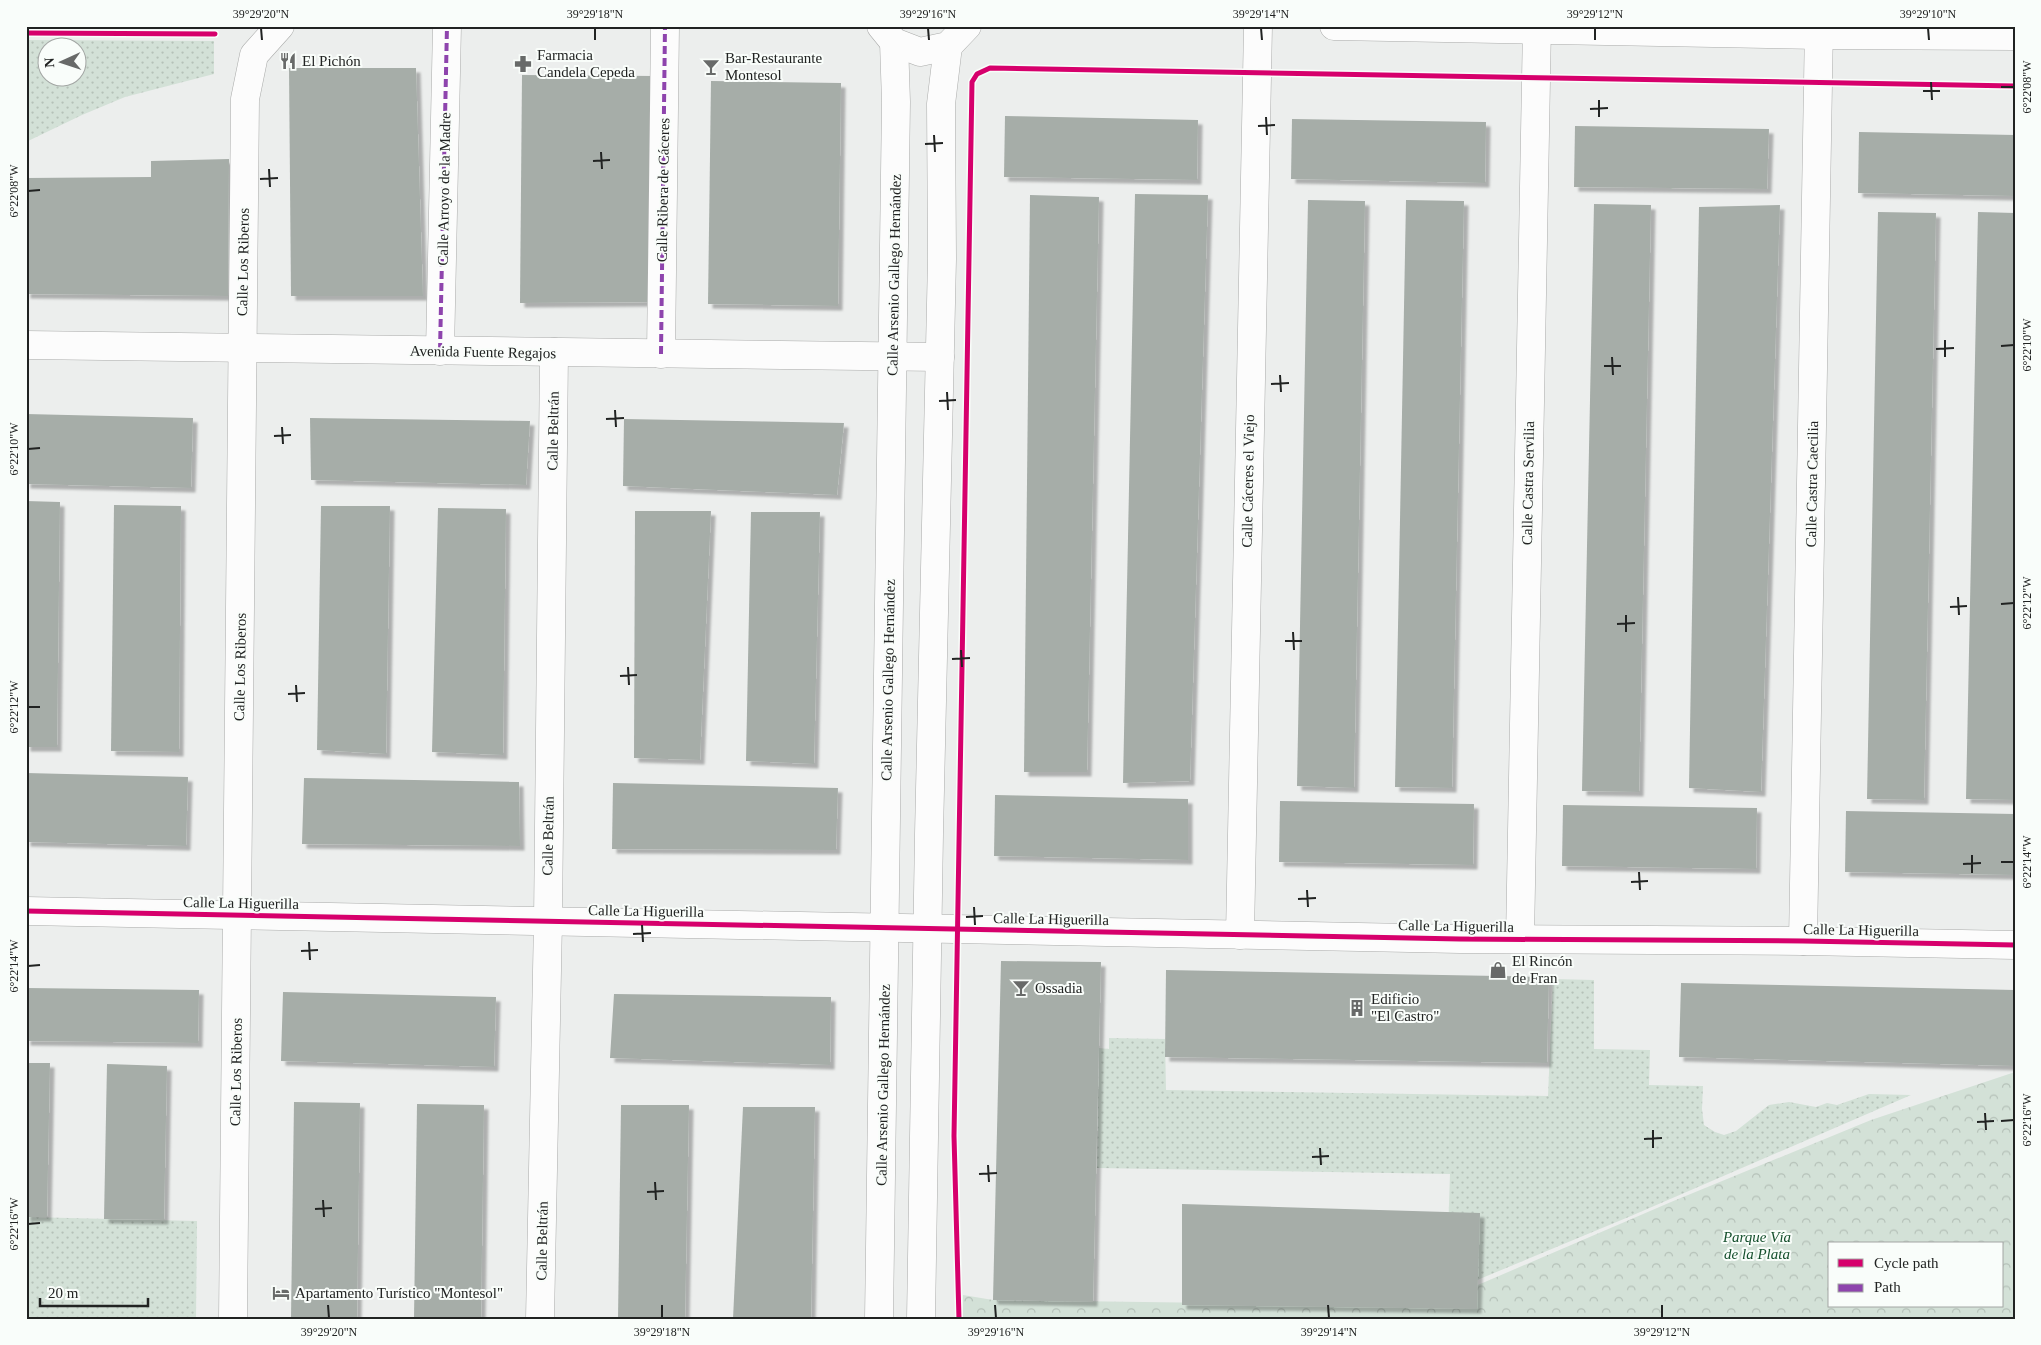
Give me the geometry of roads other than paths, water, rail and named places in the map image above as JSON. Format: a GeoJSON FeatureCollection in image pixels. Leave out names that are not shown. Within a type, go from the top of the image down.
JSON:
{"type":"FeatureCollection","features":[{"type":"Feature","properties":{"kind":"street","name":"Calle Los Riberos"},"geometry":{"type":"LineString","coordinates":[[233,1319],[245,98],[254,55],[280,26]]}},
{"type":"Feature","properties":{"kind":"street","name":"Calle Arroyo de la Madre"},"geometry":{"type":"LineString","coordinates":[[440,351],[447,26]]}},
{"type":"Feature","properties":{"kind":"street","name":"Calle Ribera de Cáceres"},"geometry":{"type":"LineString","coordinates":[[661,354],[665,26]]}},
{"type":"Feature","properties":{"kind":"street"},"geometry":{"type":"LineString","coordinates":[[888,34],[920,52],[948,46],[967,26]]}},
{"type":"Feature","properties":{"kind":"street","name":"Calle Cáceres el Viejo"},"geometry":{"type":"LineString","coordinates":[[1240,935],[1258,26]]}},
{"type":"Feature","properties":{"kind":"street"},"geometry":{"type":"LineString","coordinates":[[1334,26],[1819,30],[2015,36]]}},
{"type":"Feature","properties":{"kind":"street","name":"Calle Castra Servilia"},"geometry":{"type":"LineString","coordinates":[[1520,939],[1537,28]]}},
{"type":"Feature","properties":{"kind":"street","name":"Calle Castra Caecilia"},"geometry":{"type":"LineString","coordinates":[[1803,941],[1819,30]]}},
{"type":"Feature","properties":{"kind":"street","name":"Calle Arsenio Gallego Hernández"},"geometry":{"type":"LineString","coordinates":[[879,1319],[896,102],[888,34]]}},
{"type":"Feature","properties":{"kind":"street"},"geometry":{"type":"LineString","coordinates":[[922,1319],[942,259],[941,104],[948,46]]}},
{"type":"Feature","properties":{"kind":"street","name":"Avenida Fuente Regajos"},"geometry":{"type":"LineString","coordinates":[[26,346],[940,357]]}},
{"type":"Feature","properties":{"kind":"street","name":"Calle Beltrán"},"geometry":{"type":"LineString","coordinates":[[540,1319],[548,922],[554,352]]}},
{"type":"Feature","properties":{"kind":"street","name":"Calle La Higuerilla"},"geometry":{"type":"LineString","coordinates":[[26,911],[1240,935],[2015,945]]}},
{"type":"Feature","properties":{"kind":"place","name":"El Pichón"},"geometry":{"type":"Point","coordinates":[288,61]}},
{"type":"Feature","properties":{"kind":"place","name":"Farmacia Candela Cepeda"},"geometry":{"type":"Point","coordinates":[523,64]}},
{"type":"Feature","properties":{"kind":"place","name":"Bar-Restaurante Montesol"},"geometry":{"type":"Point","coordinates":[711,67]}},
{"type":"Feature","properties":{"kind":"place","name":"El Rincón de Fran"},"geometry":{"type":"Point","coordinates":[1498,970]}},
{"type":"Feature","properties":{"kind":"place","name":"Ossadia"},"geometry":{"type":"Point","coordinates":[1021,988]}},
{"type":"Feature","properties":{"kind":"place","name":"Edificio \"El Castro\""},"geometry":{"type":"Point","coordinates":[1357,1008]}},
{"type":"Feature","properties":{"kind":"place","name":"Apartamento Turístico \"Montesol\""},"geometry":{"type":"Point","coordinates":[281,1293]}},
{"type":"Feature","properties":{"kind":"park label","name":"Parque Vía de la Plata"},"geometry":{"type":"Point","coordinates":[1757,1246]}}]}
